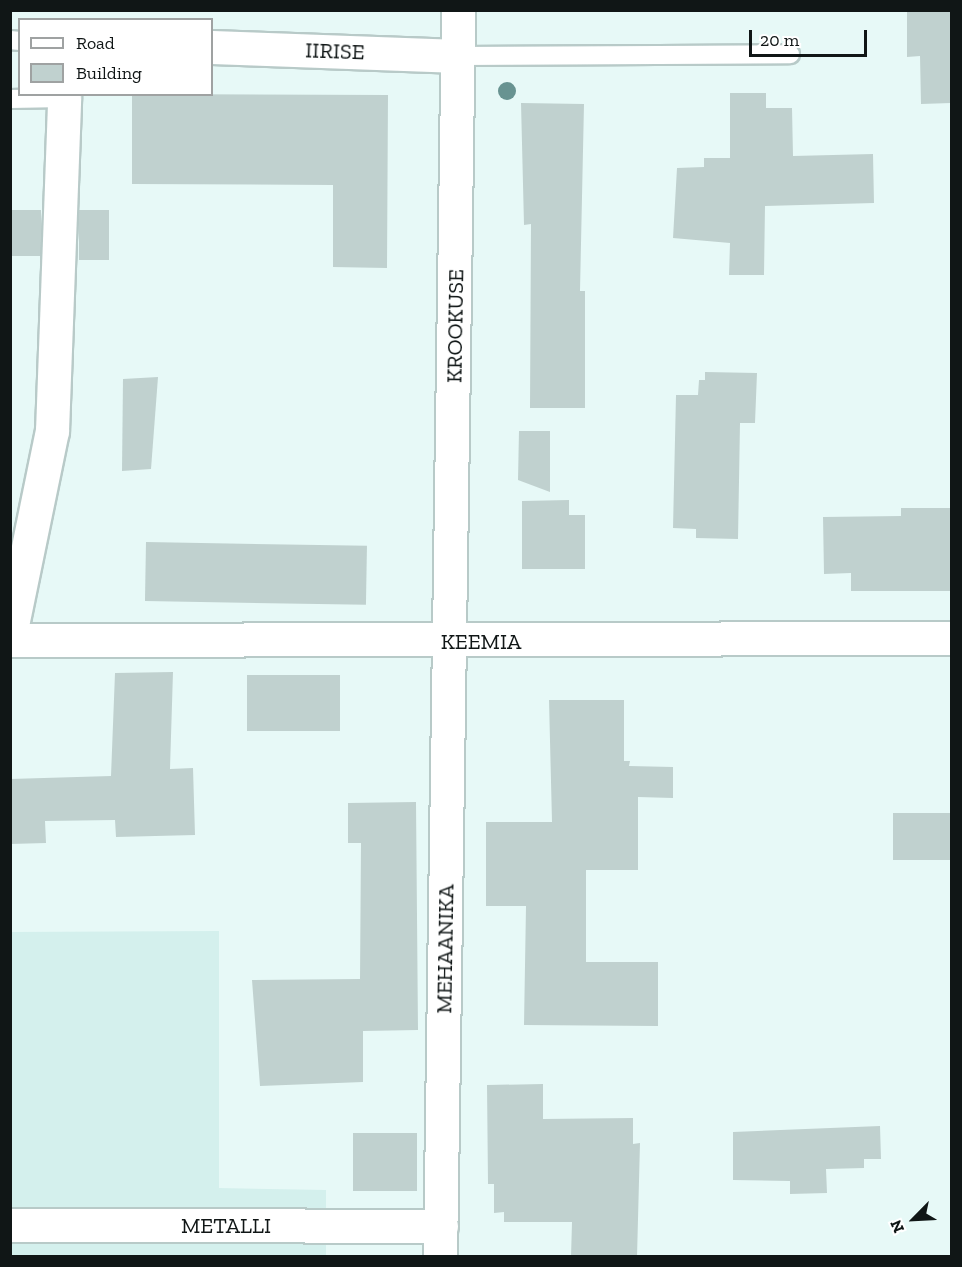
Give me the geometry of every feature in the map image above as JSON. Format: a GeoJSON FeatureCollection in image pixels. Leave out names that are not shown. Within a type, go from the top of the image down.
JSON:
{"type":"FeatureCollection","features":[{"type":"Feature","properties":{"kind":"street","name":"KROOKUSE"},"geometry":{"type":"LineString","coordinates":[[450,642],[458,10]]}},
{"type":"Feature","properties":{"kind":"street","name":"IIRISE"},"geometry":{"type":"LineString","coordinates":[[213,47],[459,56]]}},
{"type":"Feature","properties":{"kind":"street"},"geometry":{"type":"LineString","coordinates":[[10,635],[52,431],[64,96]]}},
{"type":"Feature","properties":{"kind":"street","name":"KEEMIA"},"geometry":{"type":"LineString","coordinates":[[10,640],[450,642],[951,638]]}},
{"type":"Feature","properties":{"kind":"street","name":"MEHAANIKA"},"geometry":{"type":"LineString","coordinates":[[440,1241],[450,642]]}},
{"type":"Feature","properties":{"kind":"street","name":"METALLI"},"geometry":{"type":"LineString","coordinates":[[10,1225],[440,1241]]}},
{"type":"Feature","properties":{"kind":"lane"},"geometry":{"type":"LineString","coordinates":[[459,56],[790,54]]}},
{"type":"Feature","properties":{"kind":"lane"},"geometry":{"type":"LineString","coordinates":[[10,99],[64,96]]}},
{"type":"Feature","properties":{"kind":"shaded area"},"geometry":{"type":"Polygon","coordinates":[[[219,931],[219,1188],[326,1190],[326,1256],[11,1256],[10,932],[219,931]]]}},
{"type":"Feature","properties":{"kind":"building"},"geometry":{"type":"Polygon","coordinates":[[[907,10],[951,10],[951,103],[921,104],[920,56],[907,57],[907,10]]]}},
{"type":"Feature","properties":{"kind":"building"},"geometry":{"type":"Polygon","coordinates":[[[730,93],[766,93],[766,108],[792,108],[793,156],[873,154],[874,203],[765,206],[764,275],[729,275],[730,243],[673,238],[677,168],[704,167],[704,158],[730,158],[730,93]]]}},
{"type":"Feature","properties":{"kind":"building"},"geometry":{"type":"Polygon","coordinates":[[[388,95],[387,268],[333,267],[333,185],[132,184],[132,96],[388,95]]]}},
{"type":"Feature","properties":{"kind":"building"},"geometry":{"type":"Polygon","coordinates":[[[521,103],[584,104],[580,291],[585,291],[585,408],[530,408],[531,224],[524,225],[521,103]]]}},
{"type":"Feature","properties":{"kind":"building"},"geometry":{"type":"Polygon","coordinates":[[[10,210],[41,210],[41,256],[10,256],[10,210]]]}},
{"type":"Feature","properties":{"kind":"building"},"geometry":{"type":"Polygon","coordinates":[[[79,210],[109,210],[109,260],[79,260],[79,210]]]}},
{"type":"Feature","properties":{"kind":"building"},"geometry":{"type":"Polygon","coordinates":[[[705,372],[757,373],[755,423],[740,423],[738,539],[696,538],[696,529],[673,528],[676,395],[698,395],[699,380],[705,380],[705,372]]]}},
{"type":"Feature","properties":{"kind":"building"},"geometry":{"type":"Polygon","coordinates":[[[158,377],[151,469],[122,471],[123,379],[158,377]]]}},
{"type":"Feature","properties":{"kind":"building"},"geometry":{"type":"Polygon","coordinates":[[[519,431],[550,431],[550,492],[518,480],[519,431]]]}},
{"type":"Feature","properties":{"kind":"building"},"geometry":{"type":"Polygon","coordinates":[[[569,500],[569,515],[585,515],[585,569],[522,569],[522,501],[569,500]]]}},
{"type":"Feature","properties":{"kind":"building"},"geometry":{"type":"Polygon","coordinates":[[[901,508],[951,508],[951,591],[851,591],[851,573],[824,574],[823,517],[901,516],[901,508]]]}},
{"type":"Feature","properties":{"kind":"building"},"geometry":{"type":"Polygon","coordinates":[[[146,542],[367,546],[366,605],[145,601],[146,542]]]}},
{"type":"Feature","properties":{"kind":"building"},"geometry":{"type":"Polygon","coordinates":[[[173,672],[170,769],[193,768],[195,835],[116,837],[115,820],[45,821],[46,843],[10,844],[10,779],[111,776],[115,673],[173,672]]]}},
{"type":"Feature","properties":{"kind":"building"},"geometry":{"type":"Polygon","coordinates":[[[247,675],[340,675],[340,731],[247,731],[247,675]]]}},
{"type":"Feature","properties":{"kind":"building"},"geometry":{"type":"Polygon","coordinates":[[[549,700],[624,700],[624,761],[630,761],[629,766],[673,767],[673,798],[638,797],[638,870],[586,870],[586,962],[658,962],[658,1026],[524,1025],[526,906],[486,906],[486,822],[552,822],[549,700]]]}},
{"type":"Feature","properties":{"kind":"building"},"geometry":{"type":"Polygon","coordinates":[[[416,802],[418,1030],[363,1031],[363,1082],[260,1086],[252,980],[360,979],[361,843],[348,843],[348,803],[416,802]]]}},
{"type":"Feature","properties":{"kind":"building"},"geometry":{"type":"Polygon","coordinates":[[[893,813],[951,813],[951,860],[893,860],[893,813]]]}},
{"type":"Feature","properties":{"kind":"building"},"geometry":{"type":"Polygon","coordinates":[[[543,1084],[543,1119],[633,1118],[633,1144],[640,1143],[637,1257],[571,1257],[572,1222],[504,1222],[504,1212],[494,1213],[494,1184],[488,1184],[487,1085],[543,1084]]]}},
{"type":"Feature","properties":{"kind":"building"},"geometry":{"type":"Polygon","coordinates":[[[880,1126],[881,1159],[864,1159],[864,1168],[826,1169],[827,1193],[790,1194],[790,1181],[733,1180],[733,1132],[880,1126]]]}},
{"type":"Feature","properties":{"kind":"building"},"geometry":{"type":"Polygon","coordinates":[[[353,1133],[417,1133],[417,1191],[353,1191],[353,1133]]]}}]}
